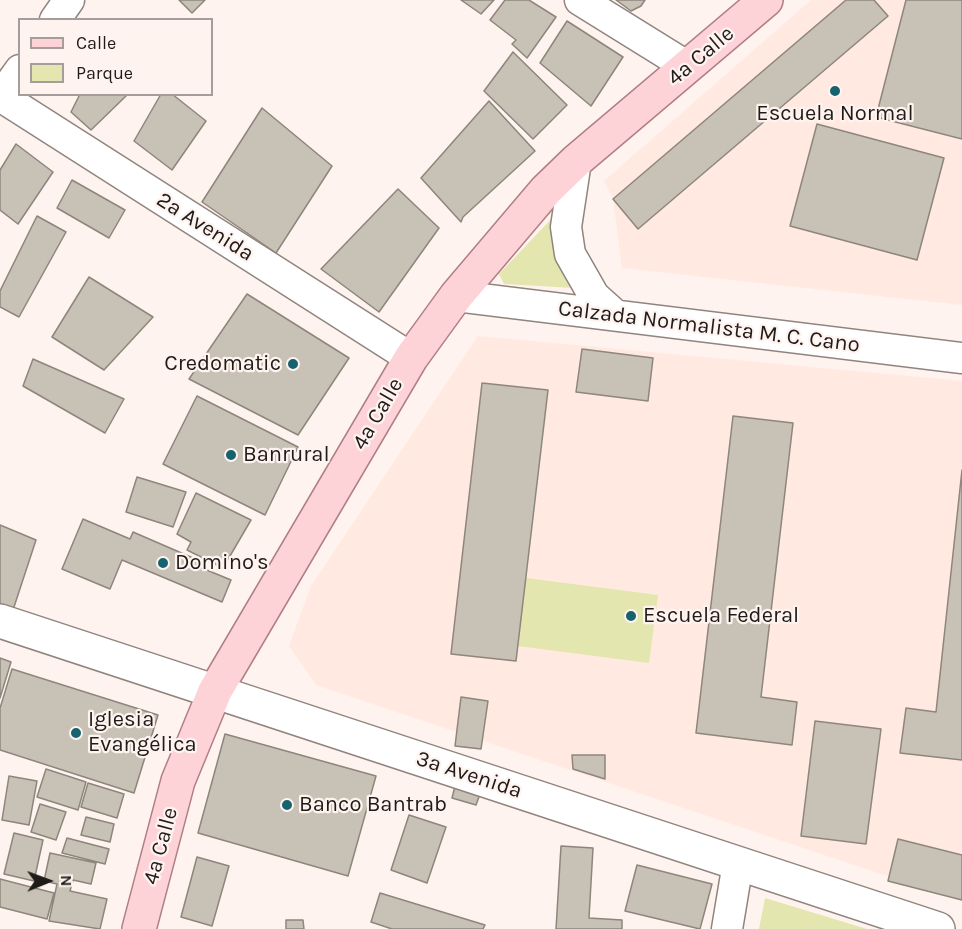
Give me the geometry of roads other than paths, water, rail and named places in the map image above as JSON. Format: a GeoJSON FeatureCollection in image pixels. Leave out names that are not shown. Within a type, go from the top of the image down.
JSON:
{"type":"FeatureCollection","features":[{"type":"Feature","properties":{"kind":"main road","name":"4a Calle"},"geometry":{"type":"LineString","coordinates":[[139,929],[178,781],[215,691],[411,358],[456,296],[546,190],[576,161],[766,0]]}},
{"type":"Feature","properties":{"kind":"street"},"geometry":{"type":"LineString","coordinates":[[56,18],[69,0]]}},
{"type":"Feature","properties":{"kind":"street"},"geometry":{"type":"LineString","coordinates":[[580,0],[688,67]]}},
{"type":"Feature","properties":{"kind":"street"},"geometry":{"type":"LineString","coordinates":[[0,97],[18,73]]}},
{"type":"Feature","properties":{"kind":"street","name":"2a Avenida"},"geometry":{"type":"LineString","coordinates":[[0,97],[411,358]]}},
{"type":"Feature","properties":{"kind":"street"},"geometry":{"type":"LineString","coordinates":[[576,161],[566,227],[570,254],[594,296],[614,314]]}},
{"type":"Feature","properties":{"kind":"street","name":"Calzada Normalista M. C. Cano"},"geometry":{"type":"LineString","coordinates":[[456,296],[962,358]]}},
{"type":"Feature","properties":{"kind":"street","name":"3a Avenida"},"geometry":{"type":"LineString","coordinates":[[0,621],[938,929]]}},
{"type":"Feature","properties":{"kind":"street"},"geometry":{"type":"LineString","coordinates":[[727,929],[738,863]]}},
{"type":"Feature","properties":{"kind":"place","name":"Escuela Normal"},"geometry":{"type":"Point","coordinates":[835,91]}},
{"type":"Feature","properties":{"kind":"place","name":"Credomatic"},"geometry":{"type":"Point","coordinates":[293,364]}},
{"type":"Feature","properties":{"kind":"place","name":"Banrural"},"geometry":{"type":"Point","coordinates":[231,455]}},
{"type":"Feature","properties":{"kind":"place","name":"Domino's"},"geometry":{"type":"Point","coordinates":[163,563]}},
{"type":"Feature","properties":{"kind":"place","name":"Escuela Federal"},"geometry":{"type":"Point","coordinates":[631,616]}},
{"type":"Feature","properties":{"kind":"place","name":"Iglesia Evangélica"},"geometry":{"type":"Point","coordinates":[76,733]}},
{"type":"Feature","properties":{"kind":"place","name":"Banco Bantrab"},"geometry":{"type":"Point","coordinates":[287,805]}}]}
